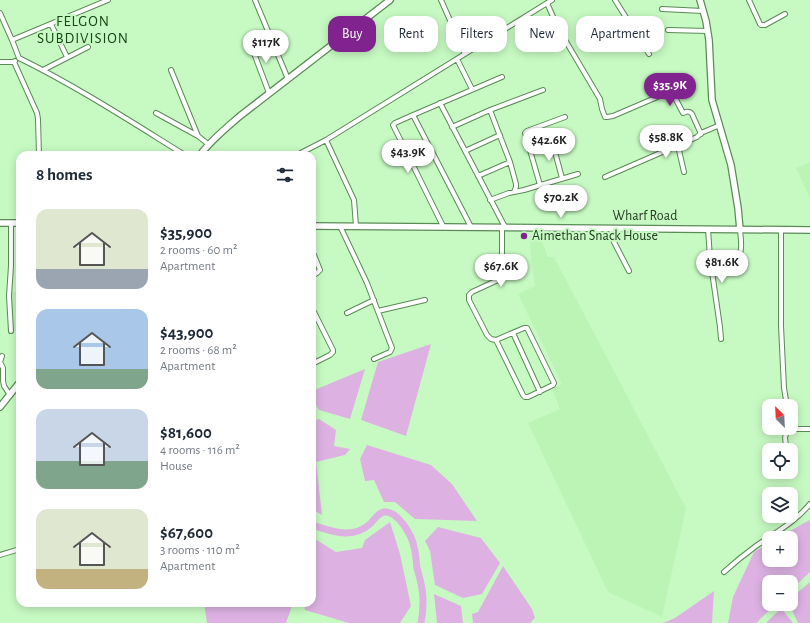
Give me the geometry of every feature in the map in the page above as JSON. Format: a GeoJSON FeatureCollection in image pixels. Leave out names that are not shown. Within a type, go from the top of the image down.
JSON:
{"type":"FeatureCollection","features":[{"type":"Feature","properties":{"kind":"main road"},"geometry":{"type":"LineString","coordinates":[[203,151],[208,144],[269,93],[390,0]]}},
{"type":"Feature","properties":{"kind":"main road"},"geometry":{"type":"LineString","coordinates":[[700,0],[708,31],[712,100],[731,165],[740,230]]}},
{"type":"Feature","properties":{"kind":"main road"},"geometry":{"type":"LineString","coordinates":[[0,223],[16,223]]}},
{"type":"Feature","properties":{"kind":"main road","name":"Wharf Road"},"geometry":{"type":"LineString","coordinates":[[316,226],[810,230]]}},
{"type":"Feature","properties":{"kind":"main road"},"geometry":{"type":"LineString","coordinates":[[0,407],[16,387]]}},
{"type":"Feature","properties":{"kind":"street"},"geometry":{"type":"LineString","coordinates":[[12,40],[108,0]]}},
{"type":"Feature","properties":{"kind":"street"},"geometry":{"type":"LineString","coordinates":[[255,0],[288,79]]}},
{"type":"Feature","properties":{"kind":"street"},"geometry":{"type":"LineString","coordinates":[[441,0],[465,54]]}},
{"type":"Feature","properties":{"kind":"street"},"geometry":{"type":"LineString","coordinates":[[305,151],[326,140],[552,0]]}},
{"type":"Feature","properties":{"kind":"street"},"geometry":{"type":"LineString","coordinates":[[615,0],[649,54]]}},
{"type":"Feature","properties":{"kind":"street"},"geometry":{"type":"LineString","coordinates":[[750,0],[761,25],[765,25],[785,14]]}},
{"type":"Feature","properties":{"kind":"street"},"geometry":{"type":"LineString","coordinates":[[547,3],[558,28],[600,99],[605,116],[613,116],[670,92],[673,93],[683,113],[690,112],[692,114],[701,134]]}},
{"type":"Feature","properties":{"kind":"street"},"geometry":{"type":"LineString","coordinates":[[662,9],[703,11]]}},
{"type":"Feature","properties":{"kind":"street"},"geometry":{"type":"LineString","coordinates":[[0,13],[19,58],[43,70],[178,151]]}},
{"type":"Feature","properties":{"kind":"street"},"geometry":{"type":"LineString","coordinates":[[51,24],[67,58]]}},
{"type":"Feature","properties":{"kind":"street"},"geometry":{"type":"LineString","coordinates":[[668,30],[708,31]]}},
{"type":"Feature","properties":{"kind":"street"},"geometry":{"type":"LineString","coordinates":[[249,40],[269,93]]}},
{"type":"Feature","properties":{"kind":"street"},"geometry":{"type":"LineString","coordinates":[[43,70],[88,47]]}},
{"type":"Feature","properties":{"kind":"street"},"geometry":{"type":"LineString","coordinates":[[0,62],[14,62],[19,58]]}},
{"type":"Feature","properties":{"kind":"street"},"geometry":{"type":"LineString","coordinates":[[457,60],[472,89]]}},
{"type":"Feature","properties":{"kind":"street"},"geometry":{"type":"LineString","coordinates":[[14,62],[37,113],[39,151]]}},
{"type":"Feature","properties":{"kind":"street"},"geometry":{"type":"LineString","coordinates":[[171,70],[198,136]]}},
{"type":"Feature","properties":{"kind":"street"},"geometry":{"type":"LineString","coordinates":[[443,226],[393,125],[394,123],[502,77]]}},
{"type":"Feature","properties":{"kind":"street"},"geometry":{"type":"LineString","coordinates":[[452,127],[490,110],[543,90]]}},
{"type":"Feature","properties":{"kind":"street"},"geometry":{"type":"LineString","coordinates":[[440,103],[503,227],[502,275],[498,280],[472,292],[469,300],[487,335],[491,339],[496,340],[527,328],[554,383],[553,385],[527,398],[524,396],[496,340]]}},
{"type":"Feature","properties":{"kind":"street"},"geometry":{"type":"LineString","coordinates":[[490,110],[510,162],[516,184],[514,192]]}},
{"type":"Feature","properties":{"kind":"street"},"geometry":{"type":"LineString","coordinates":[[156,113],[198,136],[208,144]]}},
{"type":"Feature","properties":{"kind":"street"},"geometry":{"type":"LineString","coordinates":[[413,116],[471,227]]}},
{"type":"Feature","properties":{"kind":"street"},"geometry":{"type":"LineString","coordinates":[[540,185],[525,133],[564,117]]}},
{"type":"Feature","properties":{"kind":"street"},"geometry":{"type":"LineString","coordinates":[[605,177],[678,146],[720,126]]}},
{"type":"Feature","properties":{"kind":"street"},"geometry":{"type":"LineString","coordinates":[[465,152],[500,136]]}},
{"type":"Feature","properties":{"kind":"street"},"geometry":{"type":"LineString","coordinates":[[326,140],[354,200],[356,226]]}},
{"type":"Feature","properties":{"kind":"street"},"geometry":{"type":"LineString","coordinates":[[552,141],[562,178]]}},
{"type":"Feature","properties":{"kind":"street"},"geometry":{"type":"LineString","coordinates":[[678,146],[684,172]]}},
{"type":"Feature","properties":{"kind":"street"},"geometry":{"type":"LineString","coordinates":[[478,176],[510,162]]}},
{"type":"Feature","properties":{"kind":"street"},"geometry":{"type":"LineString","coordinates":[[490,200],[578,174]]}},
{"type":"Feature","properties":{"kind":"street"},"geometry":{"type":"LineString","coordinates":[[11,223],[9,296],[11,332]]}},
{"type":"Feature","properties":{"kind":"street"},"geometry":{"type":"LineString","coordinates":[[340,226],[374,300],[392,345],[390,352],[374,359]]}},
{"type":"Feature","properties":{"kind":"street"},"geometry":{"type":"LineString","coordinates":[[611,228],[614,242],[629,270]]}},
{"type":"Feature","properties":{"kind":"street"},"geometry":{"type":"LineString","coordinates":[[708,229],[710,258],[721,339]]}},
{"type":"Feature","properties":{"kind":"street"},"geometry":{"type":"LineString","coordinates":[[727,264],[734,263],[740,255],[740,230]]}},
{"type":"Feature","properties":{"kind":"street"},"geometry":{"type":"LineString","coordinates":[[781,230],[781,326],[785,399]]}},
{"type":"Feature","properties":{"kind":"street"},"geometry":{"type":"LineString","coordinates":[[316,260],[320,270],[316,274]]}},
{"type":"Feature","properties":{"kind":"street"},"geometry":{"type":"LineString","coordinates":[[346,313],[374,300]]}},
{"type":"Feature","properties":{"kind":"street"},"geometry":{"type":"LineString","coordinates":[[378,311],[426,300]]}},
{"type":"Feature","properties":{"kind":"street"},"geometry":{"type":"LineString","coordinates":[[316,316],[333,352],[330,356],[316,362]]}},
{"type":"Feature","properties":{"kind":"street"},"geometry":{"type":"LineString","coordinates":[[513,333],[540,392]]}},
{"type":"Feature","properties":{"kind":"street"},"geometry":{"type":"LineString","coordinates":[[2,356],[0,362],[3,368],[4,386],[10,395]]}},
{"type":"Feature","properties":{"kind":"street"},"geometry":{"type":"LineString","coordinates":[[798,428],[810,429]]}},
{"type":"Feature","properties":{"kind":"street"},"geometry":{"type":"LineString","coordinates":[[724,572],[755,547],[792,522],[810,504]]}},
{"type":"Feature","properties":{"kind":"street"},"geometry":{"type":"LineString","coordinates":[[0,555],[16,550]]}},
{"type":"Feature","properties":{"kind":"shaded area"},"geometry":{"type":"Polygon","coordinates":[[[810,162],[810,198],[796,168],[810,162]]]}},
{"type":"Feature","properties":{"kind":"shaded area"},"geometry":{"type":"Polygon","coordinates":[[[530,235],[540,236],[548,257],[554,257],[686,508],[662,617],[608,592],[528,423],[560,409],[552,389],[562,384],[518,294],[535,286],[531,260],[530,235]]]}},
{"type":"Feature","properties":{"kind":"shaded area"},"geometry":{"type":"Polygon","coordinates":[[[10,292],[16,292],[16,331],[12,331],[10,292]]]}},
{"type":"Feature","properties":{"kind":"shaded area"},"geometry":{"type":"Polygon","coordinates":[[[431,344],[406,436],[361,420],[378,362],[431,344]]]}},
{"type":"Feature","properties":{"kind":"shaded area"},"geometry":{"type":"Polygon","coordinates":[[[365,369],[350,419],[319,410],[316,405],[316,389],[365,369]]]}},
{"type":"Feature","properties":{"kind":"shaded area"},"geometry":{"type":"Polygon","coordinates":[[[319,419],[336,430],[334,446],[350,449],[345,455],[316,462],[316,420],[319,419]]]}},
{"type":"Feature","properties":{"kind":"shaded area"},"geometry":{"type":"Polygon","coordinates":[[[367,445],[431,465],[452,484],[477,521],[415,519],[395,502],[384,502],[374,480],[365,481],[360,459],[367,445]]]}},
{"type":"Feature","properties":{"kind":"shaded area"},"geometry":{"type":"Polygon","coordinates":[[[316,462],[322,515],[316,511],[316,462]]]}},
{"type":"Feature","properties":{"kind":"shaded area"},"geometry":{"type":"Polygon","coordinates":[[[810,520],[810,572],[798,583],[798,575],[762,575],[762,611],[769,611],[756,623],[728,623],[733,597],[754,552],[762,547],[762,567],[798,567],[798,531],[790,531],[810,520]]]}},
{"type":"Feature","properties":{"kind":"shaded area"},"geometry":{"type":"Polygon","coordinates":[[[390,522],[400,554],[411,606],[400,623],[349,623],[305,610],[305,607],[316,607],[316,540],[336,552],[362,548],[365,540],[390,522]]]}},
{"type":"Feature","properties":{"kind":"shaded area"},"geometry":{"type":"Polygon","coordinates":[[[438,527],[481,538],[500,563],[482,594],[463,598],[435,585],[430,551],[425,541],[438,527]]]}},
{"type":"Feature","properties":{"kind":"shaded area"},"geometry":{"type":"Polygon","coordinates":[[[503,566],[532,609],[535,618],[530,623],[473,623],[472,614],[478,612],[503,566]]]}},
{"type":"Feature","properties":{"kind":"shaded area"},"geometry":{"type":"Polygon","coordinates":[[[810,582],[810,623],[798,623],[792,611],[798,611],[798,592],[810,582]]]}},
{"type":"Feature","properties":{"kind":"shaded area"},"geometry":{"type":"Polygon","coordinates":[[[714,591],[712,623],[663,623],[675,618],[714,591]]]}},
{"type":"Feature","properties":{"kind":"shaded area"},"geometry":{"type":"Polygon","coordinates":[[[434,594],[461,606],[463,623],[437,623],[434,594]]]}},
{"type":"Feature","properties":{"kind":"shaded area"},"geometry":{"type":"Polygon","coordinates":[[[205,607],[292,607],[286,623],[207,623],[205,607]]]}},
{"type":"Feature","properties":{"kind":"shaded area"},"geometry":{"type":"Polygon","coordinates":[[[778,611],[783,611],[793,623],[766,623],[778,611]]]}},
{"type":"Feature","properties":{"kind":"waterway"},"geometry":{"type":"LineString","coordinates":[[316,526],[334,532],[349,533],[363,529],[378,515],[384,512],[389,512],[399,519],[413,542],[415,550],[417,568],[423,593],[421,623]]}},
{"type":"Feature","properties":{"kind":"place","name":"Aimethan Snack House"},"geometry":{"type":"Point","coordinates":[524,236]}},
{"type":"Feature","properties":{"kind":"district","name":"FELGON SUBDIVISION"},"geometry":{"type":"Point","coordinates":[83,30]}}]}
